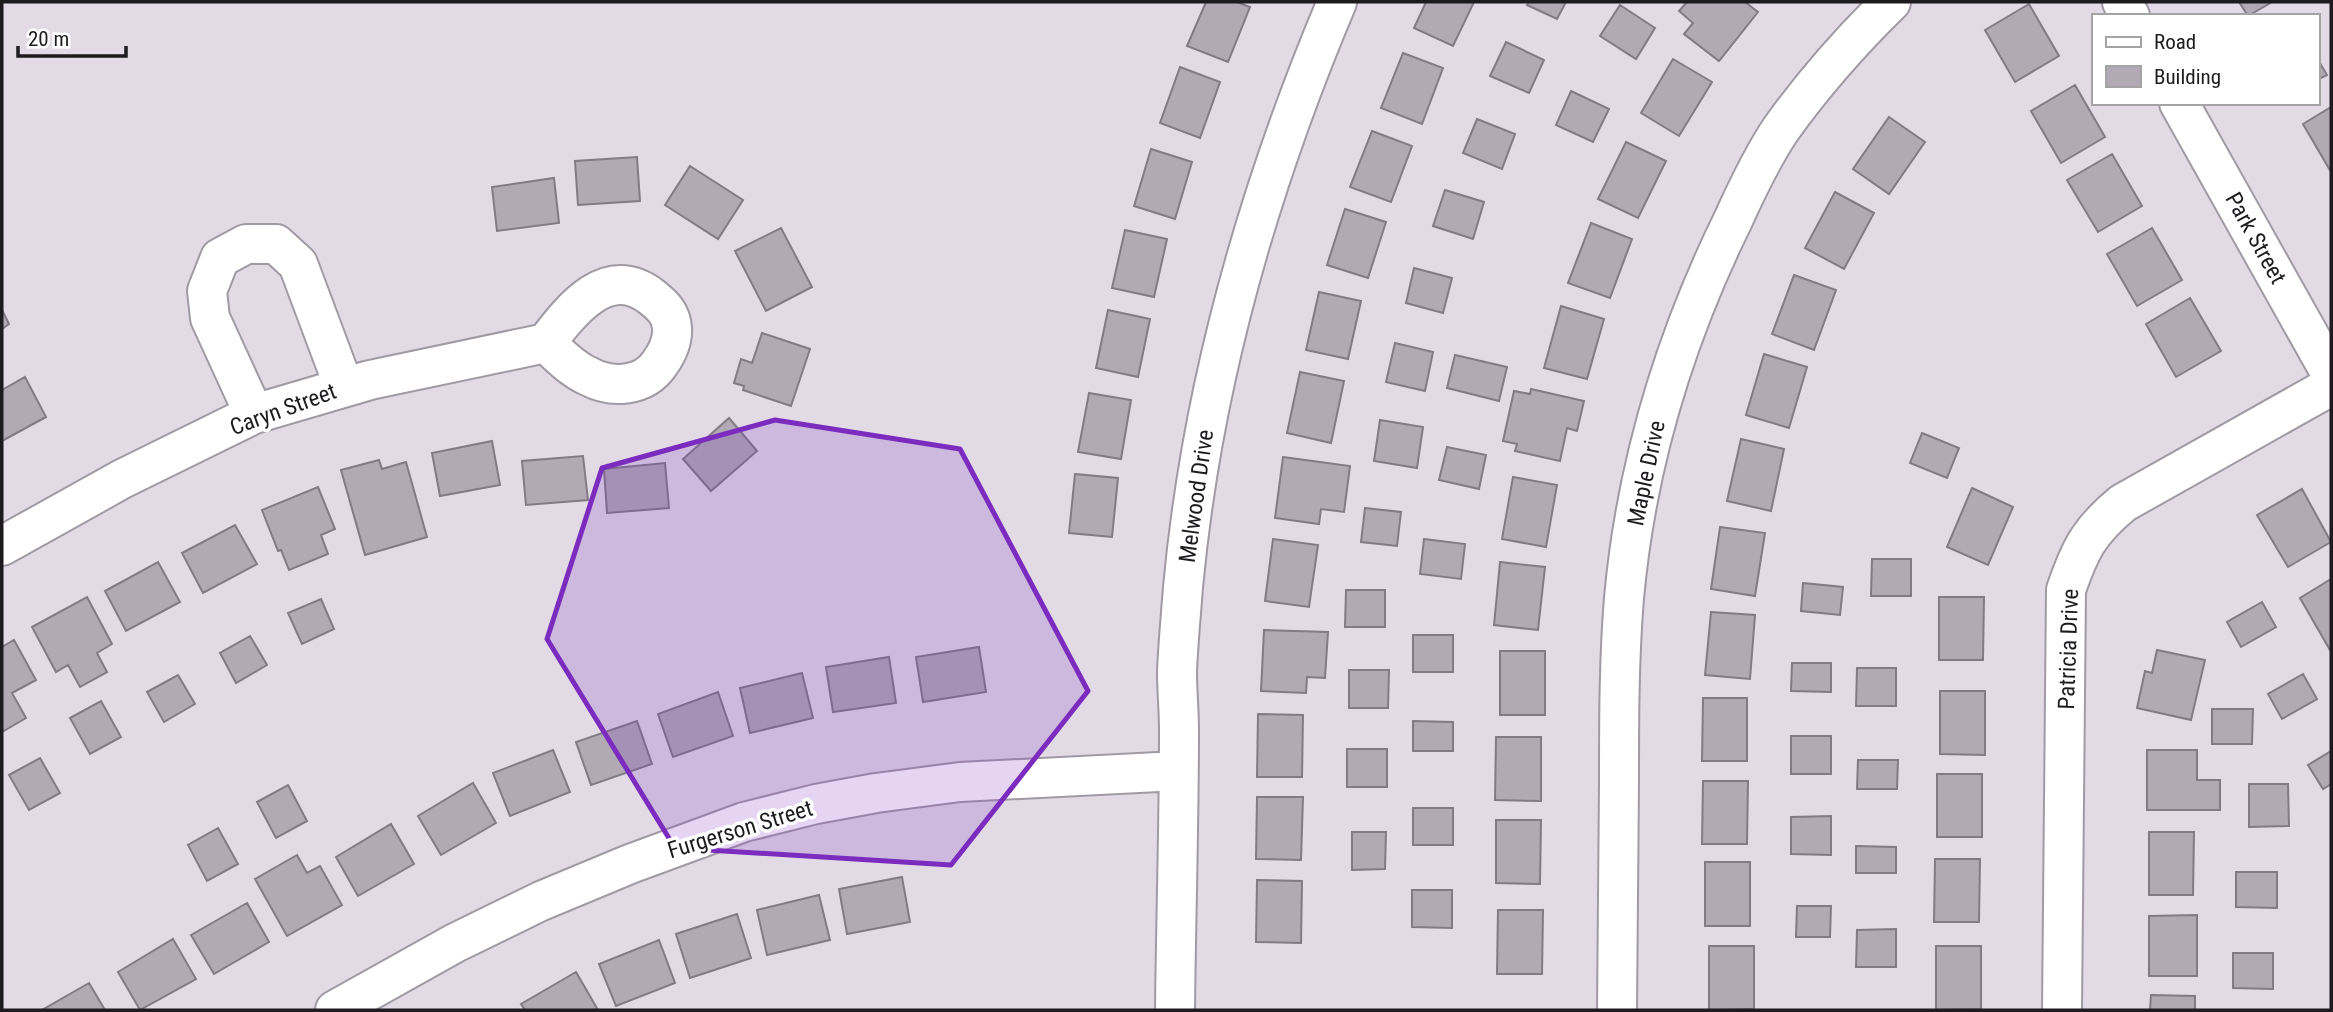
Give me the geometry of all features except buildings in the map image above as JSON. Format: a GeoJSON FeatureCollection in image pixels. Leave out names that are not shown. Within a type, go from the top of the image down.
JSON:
{"type":"FeatureCollection","features":[{"type":"Feature","properties":{"kind":"street","name":"Melwood Drive"},"geometry":{"type":"LineString","coordinates":[[1175,1010],[1177,672],[1183,586],[1198,472],[1236,291],[1267,184],[1305,78],[1338,2]]}},
{"type":"Feature","properties":{"kind":"street","name":"Maple Drive"},"geometry":{"type":"LineString","coordinates":[[1617,1010],[1619,685],[1624,598],[1642,482],[1661,405],[1680,343],[1712,262],[1750,183],[1780,131],[1831,63],[1891,2]]}},
{"type":"Feature","properties":{"kind":"street","name":"Park Street"},"geometry":{"type":"LineString","coordinates":[[2180,105],[2331,374]]}},
{"type":"Feature","properties":{"kind":"street"},"geometry":{"type":"LineString","coordinates":[[254,414],[210,318],[206,290],[220,258],[246,244],[276,244],[298,264],[344,387]]}},
{"type":"Feature","properties":{"kind":"street","name":"Caryn Street"},"geometry":{"type":"LineString","coordinates":[[2,546],[122,479],[254,414],[370,380],[546,343]]}},
{"type":"Feature","properties":{"kind":"street","name":"Patricia Drive"},"geometry":{"type":"LineString","coordinates":[[2062,1010],[2066,590],[2078,554],[2090,534],[2123,502],[2331,386]]}},
{"type":"Feature","properties":{"kind":"street","name":"Furgerson Street"},"geometry":{"type":"LineString","coordinates":[[335,1010],[454,943],[541,901],[744,822],[864,795],[960,782],[1178,771]]}},
{"type":"Feature","properties":{"kind":"highlighted area"},"geometry":{"type":"Polygon","coordinates":[[[775,420],[960,449],[1088,691],[951,865],[675,848],[547,639],[602,468],[775,420]]]}}]}
